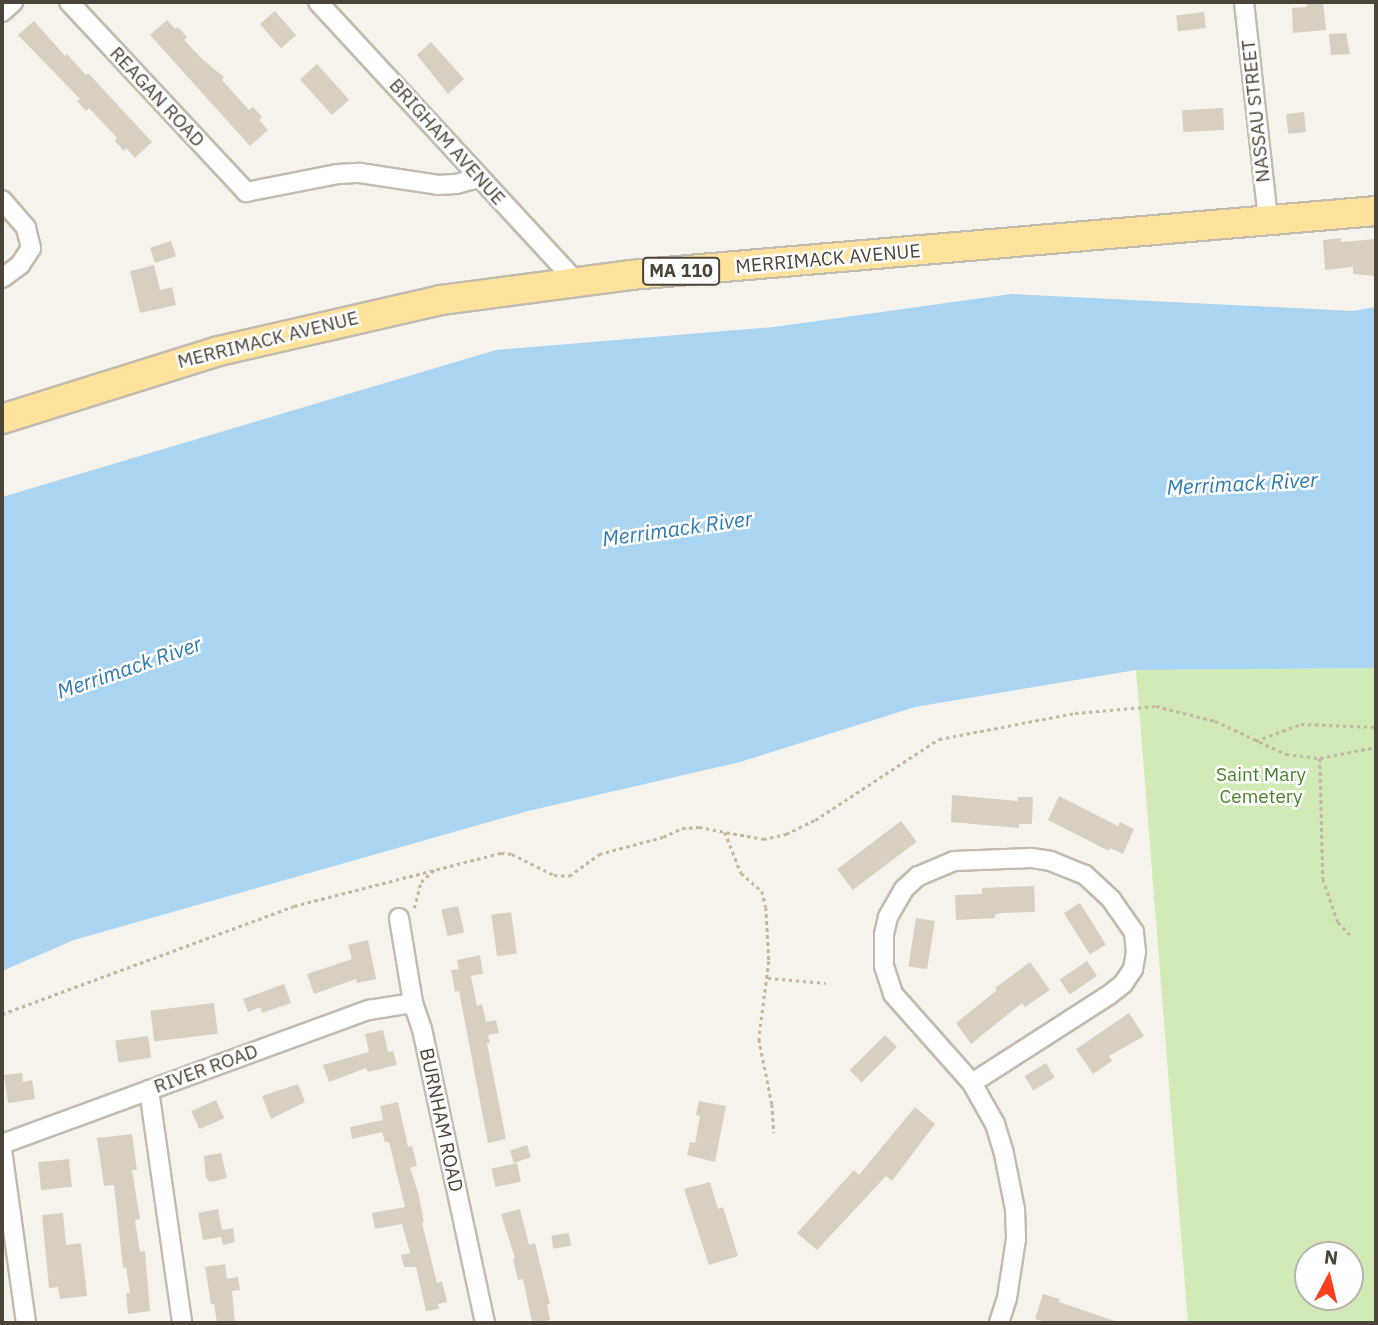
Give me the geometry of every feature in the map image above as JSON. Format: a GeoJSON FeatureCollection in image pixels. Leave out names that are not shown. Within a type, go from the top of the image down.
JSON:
{"type":"FeatureCollection","features":[{"type":"Feature","properties":{"kind":"main road","name":"MERRIMACK AVENUE"},"geometry":{"type":"LineString","coordinates":[[2,419],[207,354],[300,330],[441,300],[576,282],[1376,211]]}},
{"type":"Feature","properties":{"kind":"street"},"geometry":{"type":"LineString","coordinates":[[2,12],[13,2]]}},
{"type":"Feature","properties":{"kind":"street","name":"REAGAN ROAD"},"geometry":{"type":"LineString","coordinates":[[69,2],[246,192],[338,174],[360,173],[438,185],[479,178]]}},
{"type":"Feature","properties":{"kind":"street","name":"BRIGHAM AVENUE"},"geometry":{"type":"LineString","coordinates":[[318,2],[576,282]]}},
{"type":"Feature","properties":{"kind":"street","name":"NASSAU STREET"},"geometry":{"type":"LineString","coordinates":[[1244,2],[1269,220]]}},
{"type":"Feature","properties":{"kind":"street"},"geometry":{"type":"LineString","coordinates":[[2,200],[26,228],[31,248],[20,265],[2,278]]}},
{"type":"Feature","properties":{"kind":"street"},"geometry":{"type":"LineString","coordinates":[[972,1083],[1109,995],[1123,984],[1133,968],[1136,952],[1134,932],[1112,900],[1085,875],[1051,861],[1031,858],[954,861],[918,876],[895,902],[888,917],[882,953],[893,994],[972,1083],[995,1124],[1011,1181],[1015,1209],[1012,1269],[999,1323]]}},
{"type":"Feature","properties":{"kind":"street","name":"BURNHAM ROAD"},"geometry":{"type":"LineString","coordinates":[[399,918],[413,1003],[422,1029],[485,1323]]}},
{"type":"Feature","properties":{"kind":"street","name":"RIVER ROAD"},"geometry":{"type":"LineString","coordinates":[[2,1144],[369,1010],[413,1003]]}},
{"type":"Feature","properties":{"kind":"street"},"geometry":{"type":"LineString","coordinates":[[149,1090],[182,1323]]}},
{"type":"Feature","properties":{"kind":"street"},"geometry":{"type":"LineString","coordinates":[[2,1150],[26,1323]]}},
{"type":"Feature","properties":{"kind":"path"},"geometry":{"type":"LineString","coordinates":[[2,1014],[294,906],[501,853],[512,854],[554,875],[569,876],[599,854],[663,837],[682,828],[699,827],[763,839],[786,834],[816,820],[939,739],[1075,713],[1156,706],[1215,722],[1286,754],[1320,758],[1376,747]]}},
{"type":"Feature","properties":{"kind":"path"},"geometry":{"type":"LineString","coordinates":[[1256,741],[1301,724],[1376,727]]}},
{"type":"Feature","properties":{"kind":"path"},"geometry":{"type":"LineString","coordinates":[[1320,758],[1323,879],[1338,922],[1351,936]]}},
{"type":"Feature","properties":{"kind":"path"},"geometry":{"type":"LineString","coordinates":[[725,832],[741,873],[758,886],[764,897],[769,933],[768,978],[759,1039],[772,1104],[774,1133]]}},
{"type":"Feature","properties":{"kind":"path"},"geometry":{"type":"LineString","coordinates":[[399,918],[412,912],[421,882],[437,868]]}},
{"type":"Feature","properties":{"kind":"path"},"geometry":{"type":"LineString","coordinates":[[768,978],[826,983]]}},
{"type":"Feature","properties":{"kind":"green space","name":"Saint Mary Cemetery"},"geometry":{"type":"Polygon","coordinates":[[[1376,668],[1376,1323],[1188,1323],[1136,670],[1376,668]]]}},
{"type":"Feature","properties":{"kind":"water","name":"Merrimack River"},"geometry":{"type":"Polygon","coordinates":[[[1011,294],[1353,311],[1376,307],[1376,668],[1136,670],[915,707],[740,762],[528,811],[74,940],[2,971],[2,497],[496,350],[774,327],[1011,294]]]}},
{"type":"Feature","properties":{"kind":"building"},"geometry":{"type":"Polygon","coordinates":[[[1306,2],[1323,2],[1326,30],[1293,33],[1292,8],[1307,7],[1306,2]]]}},
{"type":"Feature","properties":{"kind":"building"},"geometry":{"type":"Polygon","coordinates":[[[275,11],[296,35],[281,48],[260,24],[275,11]]]}},
{"type":"Feature","properties":{"kind":"building"},"geometry":{"type":"Polygon","coordinates":[[[1204,12],[1206,28],[1178,31],[1176,15],[1204,12]]]}},
{"type":"Feature","properties":{"kind":"building"},"geometry":{"type":"Polygon","coordinates":[[[167,20],[187,37],[184,40],[203,60],[224,77],[222,80],[249,110],[253,107],[262,117],[259,120],[268,130],[250,146],[150,35],[167,20]]]}},
{"type":"Feature","properties":{"kind":"building"},"geometry":{"type":"Polygon","coordinates":[[[34,21],[65,56],[67,54],[86,75],[88,73],[152,142],[135,158],[126,148],[124,151],[115,141],[117,138],[89,108],[86,111],[77,101],[80,99],[18,35],[34,21]]]}},
{"type":"Feature","properties":{"kind":"building"},"geometry":{"type":"Polygon","coordinates":[[[1346,33],[1350,54],[1331,55],[1329,34],[1346,33]]]}},
{"type":"Feature","properties":{"kind":"building"},"geometry":{"type":"Polygon","coordinates":[[[431,42],[464,79],[448,94],[417,55],[431,42]]]}},
{"type":"Feature","properties":{"kind":"building"},"geometry":{"type":"Polygon","coordinates":[[[317,64],[349,100],[332,115],[300,79],[317,64]]]}},
{"type":"Feature","properties":{"kind":"building"},"geometry":{"type":"Polygon","coordinates":[[[1223,108],[1224,130],[1183,132],[1182,110],[1223,108]]]}},
{"type":"Feature","properties":{"kind":"building"},"geometry":{"type":"Polygon","coordinates":[[[1304,112],[1306,132],[1288,134],[1286,114],[1304,112]]]}},
{"type":"Feature","properties":{"kind":"building"},"geometry":{"type":"Polygon","coordinates":[[[1341,238],[1341,242],[1375,239],[1376,276],[1353,274],[1353,267],[1325,270],[1323,240],[1341,238]]]}},
{"type":"Feature","properties":{"kind":"building"},"geometry":{"type":"Polygon","coordinates":[[[171,241],[176,256],[155,263],[150,248],[171,241]]]}},
{"type":"Feature","properties":{"kind":"building"},"geometry":{"type":"Polygon","coordinates":[[[154,265],[160,290],[172,287],[176,305],[140,313],[130,271],[154,265]]]}},
{"type":"Feature","properties":{"kind":"building"},"geometry":{"type":"Polygon","coordinates":[[[952,795],[1018,801],[1018,797],[1033,797],[1032,824],[1019,824],[1019,828],[951,822],[952,795]]]}},
{"type":"Feature","properties":{"kind":"building"},"geometry":{"type":"Polygon","coordinates":[[[1059,796],[1118,826],[1120,822],[1134,829],[1123,854],[1110,848],[1109,851],[1048,820],[1059,796]]]}},
{"type":"Feature","properties":{"kind":"building"},"geometry":{"type":"Polygon","coordinates":[[[901,821],[917,842],[853,890],[837,869],[901,821]]]}},
{"type":"Feature","properties":{"kind":"building"},"geometry":{"type":"Polygon","coordinates":[[[1034,886],[1035,912],[1001,913],[995,915],[995,918],[956,920],[955,895],[982,894],[982,888],[1034,886]]]}},
{"type":"Feature","properties":{"kind":"building"},"geometry":{"type":"Polygon","coordinates":[[[1080,903],[1106,945],[1090,955],[1064,913],[1080,903]]]}},
{"type":"Feature","properties":{"kind":"building"},"geometry":{"type":"Polygon","coordinates":[[[458,906],[464,932],[448,936],[441,910],[458,906]]]}},
{"type":"Feature","properties":{"kind":"building"},"geometry":{"type":"Polygon","coordinates":[[[511,912],[517,954],[497,956],[491,915],[511,912]]]}},
{"type":"Feature","properties":{"kind":"building"},"geometry":{"type":"Polygon","coordinates":[[[916,918],[935,921],[927,969],[908,966],[916,918]]]}},
{"type":"Feature","properties":{"kind":"building"},"geometry":{"type":"Polygon","coordinates":[[[368,940],[376,979],[357,983],[356,979],[314,994],[307,974],[352,959],[348,945],[368,940]]]}},
{"type":"Feature","properties":{"kind":"building"},"geometry":{"type":"Polygon","coordinates":[[[480,955],[483,974],[471,976],[477,1006],[482,1004],[486,1022],[496,1020],[499,1033],[488,1035],[490,1043],[487,1043],[506,1139],[488,1143],[459,991],[455,992],[451,970],[459,969],[457,960],[480,955]]]}},
{"type":"Feature","properties":{"kind":"building"},"geometry":{"type":"Polygon","coordinates":[[[1087,961],[1097,976],[1070,994],[1060,979],[1087,961]]]}},
{"type":"Feature","properties":{"kind":"building"},"geometry":{"type":"Polygon","coordinates":[[[1030,962],[1050,990],[1025,1007],[1022,1003],[971,1044],[956,1023],[997,990],[995,988],[1030,962]]]}},
{"type":"Feature","properties":{"kind":"building"},"geometry":{"type":"Polygon","coordinates":[[[284,984],[291,1003],[262,1013],[260,1007],[248,1012],[243,999],[284,984]]]}},
{"type":"Feature","properties":{"kind":"building"},"geometry":{"type":"Polygon","coordinates":[[[214,1003],[218,1034],[154,1042],[150,1011],[214,1003]]]}},
{"type":"Feature","properties":{"kind":"building"},"geometry":{"type":"Polygon","coordinates":[[[1129,1013],[1144,1036],[1109,1056],[1112,1061],[1093,1074],[1076,1049],[1129,1013]]]}},
{"type":"Feature","properties":{"kind":"building"},"geometry":{"type":"Polygon","coordinates":[[[383,1030],[388,1052],[393,1051],[397,1065],[368,1072],[366,1068],[329,1082],[323,1065],[369,1052],[365,1034],[383,1030]]]}},
{"type":"Feature","properties":{"kind":"building"},"geometry":{"type":"Polygon","coordinates":[[[885,1035],[897,1047],[862,1082],[850,1070],[885,1035]]]}},
{"type":"Feature","properties":{"kind":"building"},"geometry":{"type":"Polygon","coordinates":[[[148,1036],[151,1058],[118,1062],[115,1041],[148,1036]]]}},
{"type":"Feature","properties":{"kind":"building"},"geometry":{"type":"Polygon","coordinates":[[[1046,1063],[1055,1078],[1033,1090],[1025,1076],[1046,1063]]]}},
{"type":"Feature","properties":{"kind":"building"},"geometry":{"type":"Polygon","coordinates":[[[22,1073],[23,1082],[32,1080],[35,1099],[8,1103],[4,1075],[22,1073]]]}},
{"type":"Feature","properties":{"kind":"building"},"geometry":{"type":"Polygon","coordinates":[[[298,1084],[305,1102],[271,1119],[262,1096],[298,1084]]]}},
{"type":"Feature","properties":{"kind":"building"},"geometry":{"type":"Polygon","coordinates":[[[216,1100],[224,1118],[199,1129],[191,1111],[216,1100]]]}},
{"type":"Feature","properties":{"kind":"building"},"geometry":{"type":"Polygon","coordinates":[[[699,1101],[726,1106],[715,1162],[687,1155],[690,1142],[695,1143],[700,1116],[696,1115],[699,1101]]]}},
{"type":"Feature","properties":{"kind":"building"},"geometry":{"type":"Polygon","coordinates":[[[398,1102],[408,1147],[412,1146],[417,1166],[410,1168],[418,1192],[424,1222],[422,1223],[437,1283],[442,1281],[447,1302],[438,1304],[439,1309],[426,1311],[416,1267],[404,1267],[401,1255],[410,1253],[402,1224],[375,1229],[372,1213],[405,1207],[389,1142],[385,1142],[382,1132],[352,1139],[350,1127],[383,1120],[380,1106],[398,1102]]]}},
{"type":"Feature","properties":{"kind":"building"},"geometry":{"type":"Polygon","coordinates":[[[915,1107],[935,1124],[892,1181],[886,1176],[817,1250],[797,1233],[854,1170],[859,1175],[915,1107]]]}},
{"type":"Feature","properties":{"kind":"building"},"geometry":{"type":"Polygon","coordinates":[[[132,1134],[137,1170],[132,1170],[140,1219],[135,1220],[140,1252],[145,1251],[150,1311],[128,1314],[126,1293],[130,1293],[126,1267],[123,1268],[114,1185],[104,1186],[97,1138],[132,1134]]]}},
{"type":"Feature","properties":{"kind":"building"},"geometry":{"type":"Polygon","coordinates":[[[527,1145],[531,1157],[514,1163],[510,1151],[527,1145]]]}},
{"type":"Feature","properties":{"kind":"building"},"geometry":{"type":"Polygon","coordinates":[[[221,1153],[227,1178],[210,1182],[206,1178],[204,1156],[221,1153]]]}},
{"type":"Feature","properties":{"kind":"building"},"geometry":{"type":"Polygon","coordinates":[[[69,1159],[72,1187],[41,1190],[38,1162],[69,1159]]]}},
{"type":"Feature","properties":{"kind":"building"},"geometry":{"type":"Polygon","coordinates":[[[517,1163],[521,1182],[496,1187],[492,1168],[517,1163]]]}},
{"type":"Feature","properties":{"kind":"building"},"geometry":{"type":"Polygon","coordinates":[[[710,1182],[718,1209],[723,1207],[738,1256],[709,1265],[684,1189],[710,1182]]]}},
{"type":"Feature","properties":{"kind":"building"},"geometry":{"type":"Polygon","coordinates":[[[218,1209],[222,1230],[233,1228],[235,1242],[223,1245],[221,1237],[203,1240],[198,1213],[218,1209]]]}},
{"type":"Feature","properties":{"kind":"building"},"geometry":{"type":"Polygon","coordinates":[[[520,1209],[529,1245],[535,1243],[550,1304],[547,1304],[550,1320],[532,1323],[523,1279],[518,1280],[513,1259],[515,1258],[501,1214],[520,1209]]]}},
{"type":"Feature","properties":{"kind":"building"},"geometry":{"type":"Polygon","coordinates":[[[63,1213],[66,1245],[81,1243],[87,1296],[60,1299],[58,1287],[49,1288],[42,1215],[63,1213]]]}},
{"type":"Feature","properties":{"kind":"building"},"geometry":{"type":"Polygon","coordinates":[[[569,1233],[571,1246],[553,1249],[551,1236],[569,1233]]]}},
{"type":"Feature","properties":{"kind":"building"},"geometry":{"type":"Polygon","coordinates":[[[225,1264],[227,1279],[238,1277],[240,1290],[232,1291],[235,1323],[217,1323],[214,1304],[211,1304],[205,1267],[225,1264]]]}},
{"type":"Feature","properties":{"kind":"building"},"geometry":{"type":"Polygon","coordinates":[[[1043,1294],[1115,1323],[1049,1323],[1035,1319],[1043,1294]]]}}]}
